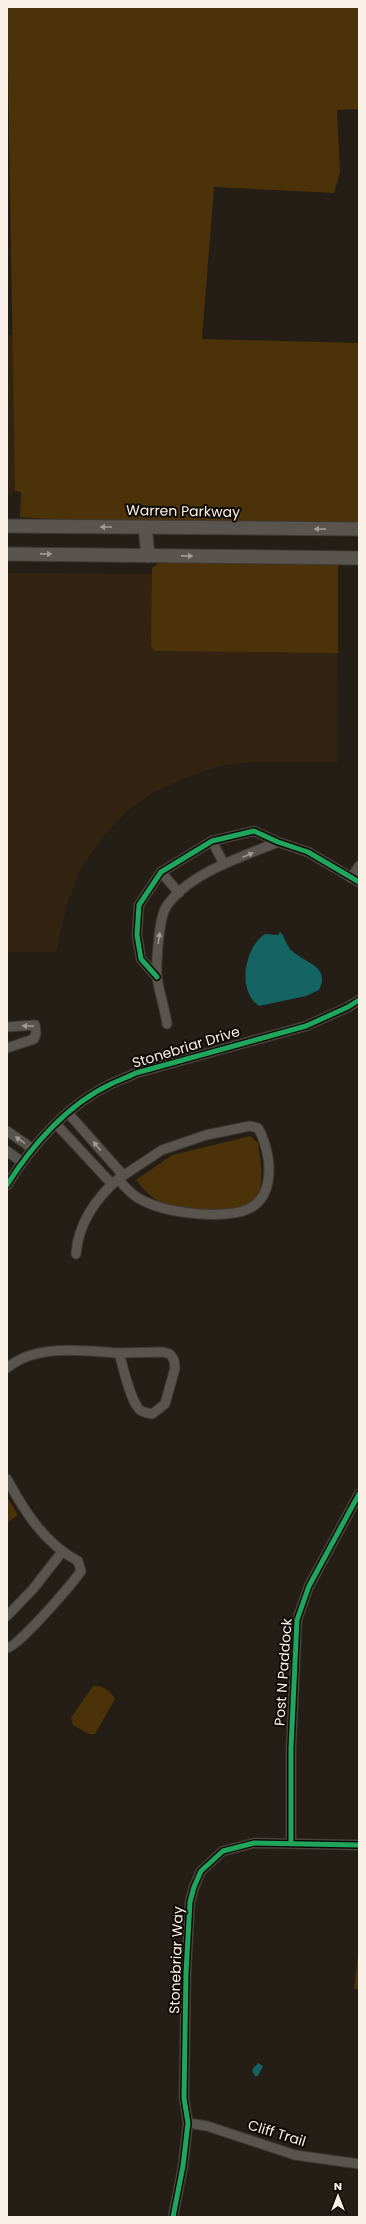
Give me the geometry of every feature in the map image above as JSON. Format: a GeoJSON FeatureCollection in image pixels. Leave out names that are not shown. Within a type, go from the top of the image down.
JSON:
{"type":"FeatureCollection","features":[{"type":"Feature","properties":{"kind":"main road","name":"Warren Parkway"},"geometry":{"type":"LineString","coordinates":[[7,526],[359,529]]}},
{"type":"Feature","properties":{"kind":"main road"},"geometry":{"type":"LineString","coordinates":[[145,526],[148,556]]}},
{"type":"Feature","properties":{"kind":"main road"},"geometry":{"type":"LineString","coordinates":[[7,554],[359,558]]}},
{"type":"Feature","properties":{"kind":"street"},"geometry":{"type":"LineString","coordinates":[[157,977],[141,959],[137,935],[139,905],[161,872],[212,841],[254,831],[278,842],[308,852],[355,880],[359,866]]}},
{"type":"Feature","properties":{"kind":"street"},"geometry":{"type":"LineString","coordinates":[[212,841],[224,864]]}},
{"type":"Feature","properties":{"kind":"street"},"geometry":{"type":"LineString","coordinates":[[167,1024],[157,977],[159,939],[165,908],[183,888],[224,864],[278,842]]}},
{"type":"Feature","properties":{"kind":"street"},"geometry":{"type":"LineString","coordinates":[[161,872],[178,893]]}},
{"type":"Feature","properties":{"kind":"street","name":"Stonebriar Drive"},"geometry":{"type":"LineString","coordinates":[[7,1185],[22,1162],[56,1124],[68,1113],[111,1084],[136,1073],[306,1026],[348,1007],[359,1000]]}},
{"type":"Feature","properties":{"kind":"street"},"geometry":{"type":"LineString","coordinates":[[7,1027],[35,1026],[36,1033],[34,1039],[7,1048]]}},
{"type":"Feature","properties":{"kind":"street"},"geometry":{"type":"LineString","coordinates":[[68,1113],[118,1179]]}},
{"type":"Feature","properties":{"kind":"street"},"geometry":{"type":"LineString","coordinates":[[56,1124],[118,1179],[138,1198],[167,1210],[222,1216],[243,1212],[259,1201],[269,1185],[269,1162],[261,1132],[258,1128],[250,1126],[206,1135],[167,1148],[118,1179],[86,1218],[79,1234],[76,1254]]}},
{"type":"Feature","properties":{"kind":"street"},"geometry":{"type":"LineString","coordinates":[[7,1131],[33,1149]]}},
{"type":"Feature","properties":{"kind":"street"},"geometry":{"type":"LineString","coordinates":[[7,1151],[22,1162]]}},
{"type":"Feature","properties":{"kind":"street"},"geometry":{"type":"LineString","coordinates":[[7,1368],[18,1360],[51,1352],[163,1352],[170,1354],[174,1360],[174,1374],[165,1404],[157,1412],[152,1414],[145,1412],[140,1410],[137,1406],[119,1353]]}},
{"type":"Feature","properties":{"kind":"street"},"geometry":{"type":"LineString","coordinates":[[7,1479],[29,1517],[62,1552],[78,1561],[81,1571],[73,1582],[8,1649]]}},
{"type":"Feature","properties":{"kind":"street","name":"Post N Paddock"},"geometry":{"type":"LineString","coordinates":[[291,1842],[291,1748],[297,1620],[309,1586],[359,1494]]}},
{"type":"Feature","properties":{"kind":"street"},"geometry":{"type":"LineString","coordinates":[[7,1616],[33,1589],[62,1552]]}},
{"type":"Feature","properties":{"kind":"street","name":"Stonebriar Way"},"geometry":{"type":"LineString","coordinates":[[173,2217],[188,2123],[184,2098],[186,1973],[190,1902],[194,1887],[201,1871],[223,1851],[254,1842],[359,1845]]}},
{"type":"Feature","properties":{"kind":"street","name":"Cliff Trail"},"geometry":{"type":"LineString","coordinates":[[188,2123],[207,2126],[295,2155],[359,2164]]}},
{"type":"Feature","properties":{"kind":"shaded area"},"geometry":{"type":"Polygon","coordinates":[[[7,7],[359,7],[359,109],[337,110],[340,173],[334,193],[214,187],[202,339],[359,343],[359,523],[63,520],[20,517],[21,492],[15,491],[7,7]]]}},
{"type":"Feature","properties":{"kind":"shaded area"},"geometry":{"type":"Polygon","coordinates":[[[7,335],[13,335],[15,491],[7,498],[7,335]]]}},
{"type":"Feature","properties":{"kind":"shaded area"},"geometry":{"type":"Polygon","coordinates":[[[161,561],[338,562],[338,653],[155,651],[151,645],[152,568],[161,561]]]}},
{"type":"Feature","properties":{"kind":"shaded area"},"geometry":{"type":"Polygon","coordinates":[[[7,573],[338,575],[337,762],[251,762],[220,766],[190,776],[154,792],[127,811],[104,836],[81,868],[67,904],[56,952],[7,952],[7,573]]]}},
{"type":"Feature","properties":{"kind":"shaded area"},"geometry":{"type":"Polygon","coordinates":[[[250,1136],[258,1143],[261,1164],[261,1179],[258,1194],[255,1200],[247,1206],[221,1211],[206,1211],[175,1206],[153,1198],[136,1180],[172,1155],[250,1136]]]}},
{"type":"Feature","properties":{"kind":"shaded area"},"geometry":{"type":"Polygon","coordinates":[[[7,1497],[18,1515],[7,1523],[7,1497]]]}},
{"type":"Feature","properties":{"kind":"shaded area"},"geometry":{"type":"Polygon","coordinates":[[[93,1686],[100,1686],[106,1689],[115,1699],[95,1734],[89,1734],[73,1725],[71,1718],[93,1686]]]}},
{"type":"Feature","properties":{"kind":"shaded area"},"geometry":{"type":"Polygon","coordinates":[[[359,1947],[359,1989],[354,1989],[359,1947]]]}},
{"type":"Feature","properties":{"kind":"water"},"geometry":{"type":"Polygon","coordinates":[[[280,932],[291,950],[319,970],[322,976],[322,982],[319,990],[306,996],[259,1006],[252,999],[248,990],[246,970],[248,959],[258,940],[265,934],[278,935],[280,932]]]}},
{"type":"Feature","properties":{"kind":"water"},"geometry":{"type":"Polygon","coordinates":[[[258,2063],[263,2066],[258,2076],[255,2076],[252,2070],[258,2063]]]}},
{"type":"Feature","properties":{"kind":"cycle path"},"geometry":{"type":"LineString","coordinates":[[157,977],[141,959],[137,935],[139,905],[161,872],[212,841],[254,831],[278,842],[308,852],[359,882]]}},
{"type":"Feature","properties":{"kind":"cycle path"},"geometry":{"type":"LineString","coordinates":[[7,1185],[28,1155],[52,1127],[66,1114],[95,1092],[136,1073],[306,1026],[348,1007],[359,1000]]}},
{"type":"Feature","properties":{"kind":"cycle path"},"geometry":{"type":"LineString","coordinates":[[291,1842],[291,1748],[297,1620],[309,1586],[359,1494]]}},
{"type":"Feature","properties":{"kind":"cycle path"},"geometry":{"type":"LineString","coordinates":[[173,2217],[183,2166],[188,2123],[184,2098],[186,1973],[190,1902],[194,1887],[201,1871],[223,1851],[254,1843],[359,1845]]}}]}
